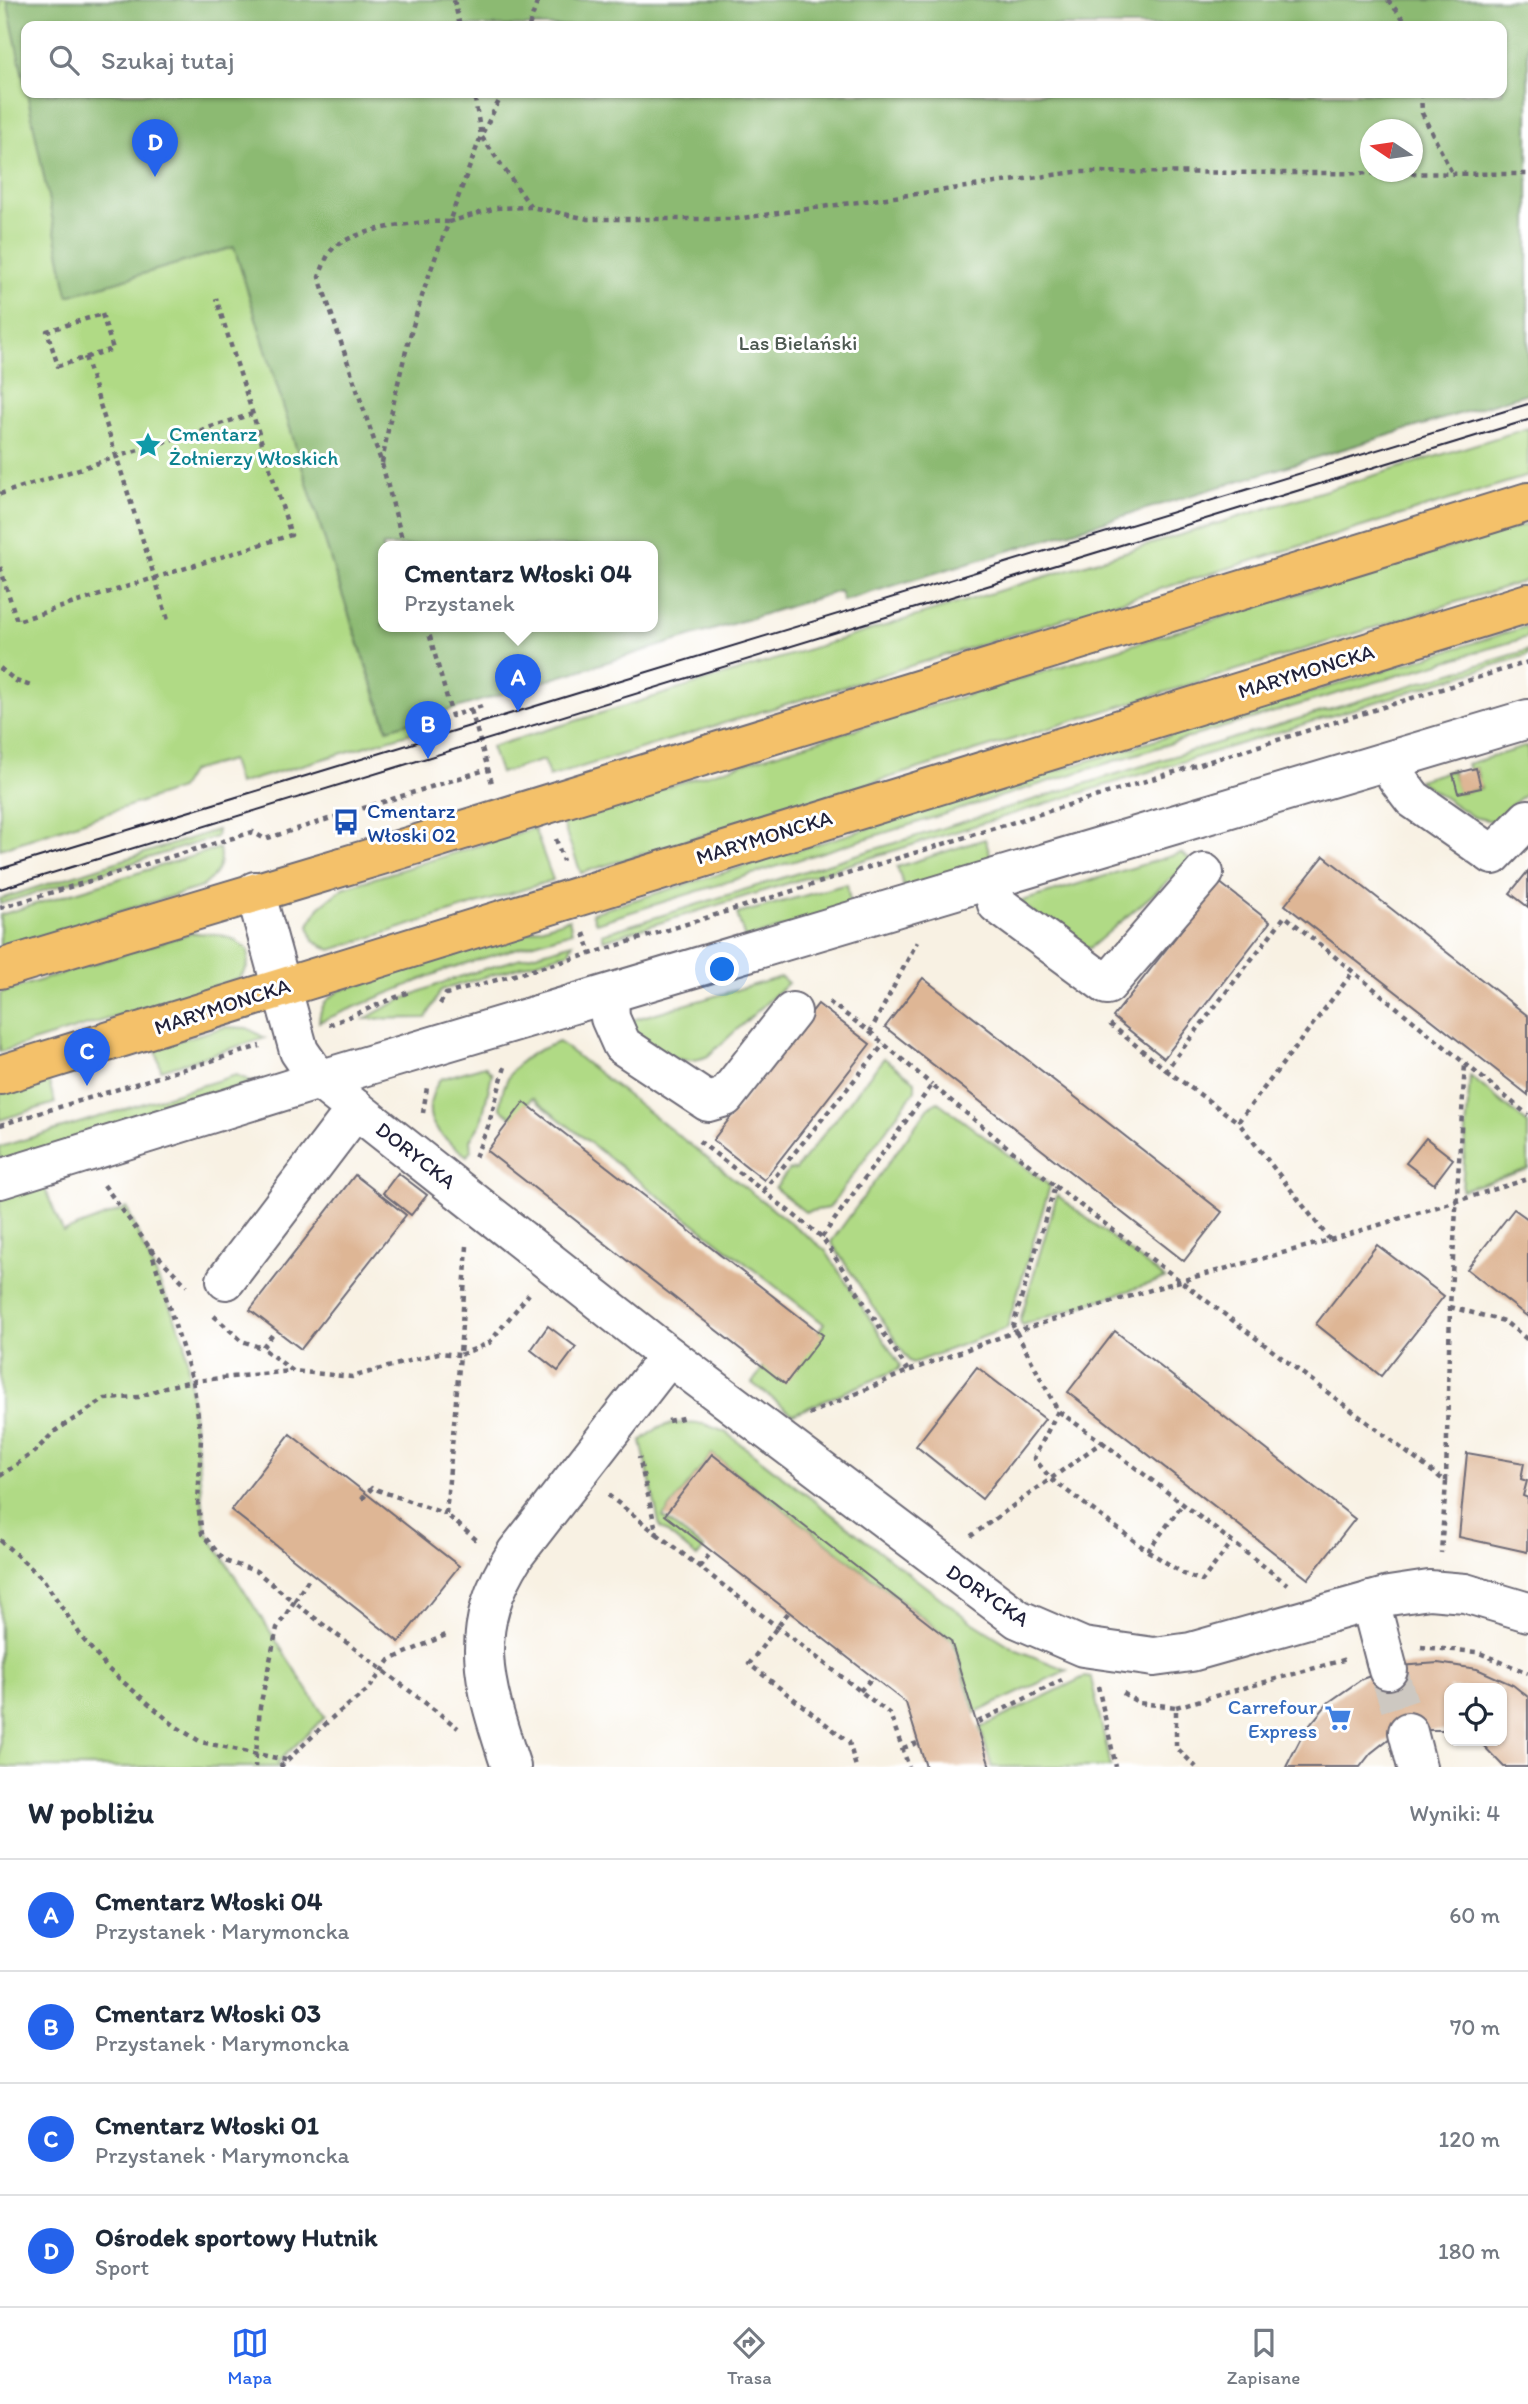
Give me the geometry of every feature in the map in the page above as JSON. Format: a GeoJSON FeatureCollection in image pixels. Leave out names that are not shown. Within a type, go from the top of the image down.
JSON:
{"type":"FeatureCollection","features":[{"type":"Feature","properties":{"kind":"main road"},"geometry":{"type":"LineString","coordinates":[[0,969],[1528,502]]}},
{"type":"Feature","properties":{"kind":"main road","name":"MARYMONCKA"},"geometry":{"type":"LineString","coordinates":[[0,1074],[1528,603]]}},
{"type":"Feature","properties":{"kind":"street"},"geometry":{"type":"LineString","coordinates":[[0,1179],[319,1080],[606,997],[1528,719]]}},
{"type":"Feature","properties":{"kind":"street"},"geometry":{"type":"LineString","coordinates":[[1394,761],[1396,778],[1413,799],[1493,855],[1528,819]]}},
{"type":"Feature","properties":{"kind":"street"},"geometry":{"type":"LineString","coordinates":[[990,881],[997,904],[1107,985],[1204,873]]}},
{"type":"Feature","properties":{"kind":"street","name":"DORYCKA"},"geometry":{"type":"LineString","coordinates":[[256,891],[279,987],[299,1051],[319,1080],[669,1356],[1018,1619],[1083,1647],[1154,1657],[1191,1652],[1370,1601],[1429,1590],[1465,1593],[1528,1612]]}},
{"type":"Feature","properties":{"kind":"street"},"geometry":{"type":"LineString","coordinates":[[606,997],[610,1018],[622,1045],[708,1102],[725,1097],[809,1006]]}},
{"type":"Feature","properties":{"kind":"street"},"geometry":{"type":"LineString","coordinates":[[211,1296],[356,1109]]}},
{"type":"Feature","properties":{"kind":"street"},"geometry":{"type":"LineString","coordinates":[[511,1767],[490,1703],[482,1658],[486,1619],[498,1580],[562,1491],[669,1356]]}},
{"type":"Feature","properties":{"kind":"street"},"geometry":{"type":"LineString","coordinates":[[1370,1601],[1388,1670]]}},
{"type":"Feature","properties":{"kind":"path"},"geometry":{"type":"LineString","coordinates":[[454,0],[459,21]]}},
{"type":"Feature","properties":{"kind":"path"},"geometry":{"type":"LineString","coordinates":[[531,21],[538,0]]}},
{"type":"Feature","properties":{"kind":"path"},"geometry":{"type":"LineString","coordinates":[[1388,0],[1405,21]]}},
{"type":"Feature","properties":{"kind":"path"},"geometry":{"type":"LineString","coordinates":[[475,98],[481,136],[531,207]]}},
{"type":"Feature","properties":{"kind":"path"},"geometry":{"type":"LineString","coordinates":[[382,464],[393,399],[420,295],[481,136],[500,98]]}},
{"type":"Feature","properties":{"kind":"path"},"geometry":{"type":"LineString","coordinates":[[1422,98],[1422,113],[1452,173]]}},
{"type":"Feature","properties":{"kind":"path"},"geometry":{"type":"LineString","coordinates":[[403,541],[382,464],[319,277],[331,250],[368,232],[419,220],[449,222],[496,208],[531,207],[589,219],[735,219],[1075,172],[1528,174]]}},
{"type":"Feature","properties":{"kind":"path"},"geometry":{"type":"LineString","coordinates":[[0,567],[17,621],[291,535],[216,298]]}},
{"type":"Feature","properties":{"kind":"path"},"geometry":{"type":"LineString","coordinates":[[102,314],[113,349],[85,357],[58,366],[47,331],[102,314]]}},
{"type":"Feature","properties":{"kind":"path"},"geometry":{"type":"LineString","coordinates":[[85,357],[167,620]]}},
{"type":"Feature","properties":{"kind":"path"},"geometry":{"type":"LineString","coordinates":[[0,494],[253,414]]}},
{"type":"Feature","properties":{"kind":"path"},"geometry":{"type":"LineString","coordinates":[[428,632],[452,716],[482,706]]}},
{"type":"Feature","properties":{"kind":"path"},"geometry":{"type":"LineString","coordinates":[[606,997],[590,954],[1528,662]]}},
{"type":"Feature","properties":{"kind":"path"},"geometry":{"type":"LineString","coordinates":[[0,668],[16,681],[34,687]]}},
{"type":"Feature","properties":{"kind":"path"},"geometry":{"type":"LineString","coordinates":[[471,710],[493,786]]}},
{"type":"Feature","properties":{"kind":"path"},"geometry":{"type":"LineString","coordinates":[[0,908],[253,832],[265,839],[488,769]]}},
{"type":"Feature","properties":{"kind":"path"},"geometry":{"type":"LineString","coordinates":[[870,1032],[919,937]]}},
{"type":"Feature","properties":{"kind":"path"},"geometry":{"type":"LineString","coordinates":[[1238,1122],[1353,972]]}},
{"type":"Feature","properties":{"kind":"path"},"geometry":{"type":"LineString","coordinates":[[809,1006],[870,1032],[1055,1186],[1446,1482]]}},
{"type":"Feature","properties":{"kind":"path"},"geometry":{"type":"LineString","coordinates":[[763,1191],[884,1044]]}},
{"type":"Feature","properties":{"kind":"path"},"geometry":{"type":"LineString","coordinates":[[471,1167],[488,1127],[509,1052]]}},
{"type":"Feature","properties":{"kind":"path"},"geometry":{"type":"LineString","coordinates":[[1441,1556],[1455,1202],[1465,1063]]}},
{"type":"Feature","properties":{"kind":"path"},"geometry":{"type":"LineString","coordinates":[[1166,1070],[1238,1122],[1331,1241]]}},
{"type":"Feature","properties":{"kind":"path"},"geometry":{"type":"LineString","coordinates":[[413,1153],[428,1133],[421,1108],[427,1088],[433,1080]]}},
{"type":"Feature","properties":{"kind":"path"},"geometry":{"type":"LineString","coordinates":[[822,1237],[932,1085]]}},
{"type":"Feature","properties":{"kind":"path"},"geometry":{"type":"LineString","coordinates":[[698,1140],[822,1237],[908,1371]]}},
{"type":"Feature","properties":{"kind":"path"},"geometry":{"type":"LineString","coordinates":[[85,1153],[115,1204],[150,1248],[211,1296],[242,1340],[262,1348],[293,1371]]}},
{"type":"Feature","properties":{"kind":"path"},"geometry":{"type":"LineString","coordinates":[[804,1416],[908,1371],[1017,1331],[1180,1281],[1331,1241],[1528,1179]]}},
{"type":"Feature","properties":{"kind":"path"},"geometry":{"type":"LineString","coordinates":[[1055,1186],[1013,1326],[1058,1410],[1291,1588]]}},
{"type":"Feature","properties":{"kind":"path"},"geometry":{"type":"LineString","coordinates":[[446,1514],[467,1244]]}},
{"type":"Feature","properties":{"kind":"path"},"geometry":{"type":"LineString","coordinates":[[150,1248],[170,1304],[192,1381],[201,1437],[198,1505],[202,1534],[225,1561],[256,1571],[460,1729],[468,1731]]}},
{"type":"Feature","properties":{"kind":"path"},"geometry":{"type":"LineString","coordinates":[[0,1476],[34,1452],[55,1431],[104,1399],[139,1397],[192,1381],[293,1371],[352,1377],[438,1353],[460,1355],[489,1343],[531,1292]]}},
{"type":"Feature","properties":{"kind":"path"},"geometry":{"type":"LineString","coordinates":[[1450,1307],[1504,1321],[1528,1340]]}},
{"type":"Feature","properties":{"kind":"path"},"geometry":{"type":"LineString","coordinates":[[262,1348],[272,1335]]}},
{"type":"Feature","properties":{"kind":"path"},"geometry":{"type":"LineString","coordinates":[[1058,1410],[1034,1458],[1051,1479],[1148,1551],[1184,1574],[1202,1581],[1232,1542]]}},
{"type":"Feature","properties":{"kind":"path"},"geometry":{"type":"LineString","coordinates":[[656,1423],[693,1416]]}},
{"type":"Feature","properties":{"kind":"path"},"geometry":{"type":"LineString","coordinates":[[970,1536],[1102,1442]]}},
{"type":"Feature","properties":{"kind":"path"},"geometry":{"type":"LineString","coordinates":[[638,1453],[657,1534]]}},
{"type":"Feature","properties":{"kind":"path"},"geometry":{"type":"LineString","coordinates":[[362,1499],[372,1488],[446,1514],[488,1550]]}},
{"type":"Feature","properties":{"kind":"path"},"geometry":{"type":"LineString","coordinates":[[599,1488],[890,1714],[909,1767]]}},
{"type":"Feature","properties":{"kind":"path"},"geometry":{"type":"LineString","coordinates":[[1148,1551],[1182,1504]]}},
{"type":"Feature","properties":{"kind":"path"},"geometry":{"type":"LineString","coordinates":[[959,1528],[970,1536],[975,1548]]}},
{"type":"Feature","properties":{"kind":"path"},"geometry":{"type":"LineString","coordinates":[[0,1540],[43,1579],[83,1639],[108,1669],[175,1726],[201,1742],[286,1760]]}},
{"type":"Feature","properties":{"kind":"path"},"geometry":{"type":"LineString","coordinates":[[699,1567],[710,1554]]}},
{"type":"Feature","properties":{"kind":"path"},"geometry":{"type":"LineString","coordinates":[[255,1767],[260,1707],[277,1628],[308,1580]]}},
{"type":"Feature","properties":{"kind":"path"},"geometry":{"type":"LineString","coordinates":[[788,1613],[749,1664],[849,1742],[856,1767]]}},
{"type":"Feature","properties":{"kind":"path"},"geometry":{"type":"LineString","coordinates":[[280,1767],[334,1716],[368,1690],[390,1660],[450,1633]]}},
{"type":"Feature","properties":{"kind":"path"},"geometry":{"type":"LineString","coordinates":[[978,1722],[1071,1675]]}},
{"type":"Feature","properties":{"kind":"path"},"geometry":{"type":"LineString","coordinates":[[1096,1675],[1116,1767]]}},
{"type":"Feature","properties":{"kind":"path"},"geometry":{"type":"LineString","coordinates":[[860,1691],[872,1678]]}},
{"type":"Feature","properties":{"kind":"path"},"geometry":{"type":"LineString","coordinates":[[1117,1689],[1139,1703],[1176,1707],[1175,1746],[1196,1767]]}},
{"type":"Feature","properties":{"kind":"path"},"geometry":{"type":"LineString","coordinates":[[903,1748],[917,1743]]}},
{"type":"Feature","properties":{"kind":"green space","name":"Cmentarz Żołnierzy Włoskich"},"geometry":{"type":"Polygon","coordinates":[[[0,0],[442,0],[106,21],[21,21],[21,98],[447,98],[234,246],[334,570],[387,729],[445,712],[448,722],[238,784],[231,760],[191,771],[180,789],[0,849],[0,0]]]}},
{"type":"Feature","properties":{"kind":"green space","name":"Las Bielański"},"geometry":{"type":"Polygon","coordinates":[[[7,0],[1528,0],[1528,393],[843,601],[840,591],[388,729],[334,570],[234,247],[68,296],[28,98],[1507,98],[1507,21],[21,21],[21,67],[7,0]]]}},
{"type":"Feature","properties":{"kind":"green space"},"geometry":{"type":"Polygon","coordinates":[[[1528,428],[1528,476],[549,777],[544,760],[500,773],[491,747],[1528,428]]]}},
{"type":"Feature","properties":{"kind":"green space"},"geometry":{"type":"Polygon","coordinates":[[[1528,524],[1528,580],[581,873],[561,819],[1528,524]]]}},
{"type":"Feature","properties":{"kind":"green space"},"geometry":{"type":"Polygon","coordinates":[[[1528,626],[1528,637],[1204,733],[596,923],[592,913],[1528,626]]]}},
{"type":"Feature","properties":{"kind":"green space"},"geometry":{"type":"Polygon","coordinates":[[[1528,650],[1528,655],[604,940],[602,934],[1184,753],[1528,650]]]}},
{"type":"Feature","properties":{"kind":"green space"},"geometry":{"type":"Polygon","coordinates":[[[1528,746],[1528,792],[1492,821],[1473,817],[1418,780],[1452,770],[1459,793],[1481,788],[1476,768],[1469,770],[1467,764],[1528,746]]]}},
{"type":"Feature","properties":{"kind":"green space"},"geometry":{"type":"Polygon","coordinates":[[[534,828],[553,880],[331,950],[313,941],[309,925],[319,907],[343,888],[534,828]]]}},
{"type":"Feature","properties":{"kind":"green space"},"geometry":{"type":"Polygon","coordinates":[[[217,830],[216,837],[0,904],[0,899],[217,830]]]}},
{"type":"Feature","properties":{"kind":"green space"},"geometry":{"type":"Polygon","coordinates":[[[985,839],[993,863],[905,891],[897,867],[985,839]]]}},
{"type":"Feature","properties":{"kind":"green space"},"geometry":{"type":"Polygon","coordinates":[[[219,848],[217,870],[202,887],[0,948],[0,915],[219,848]]]}},
{"type":"Feature","properties":{"kind":"green space"},"geometry":{"type":"Polygon","coordinates":[[[1181,853],[1192,861],[1090,948],[1078,947],[1019,902],[1181,853]]]}},
{"type":"Feature","properties":{"kind":"green space"},"geometry":{"type":"Polygon","coordinates":[[[847,884],[851,907],[745,939],[737,914],[847,884]]]}},
{"type":"Feature","properties":{"kind":"green space"},"geometry":{"type":"Polygon","coordinates":[[[569,919],[572,932],[447,969],[319,1022],[325,1003],[341,990],[569,919]]]}},
{"type":"Feature","properties":{"kind":"green space"},"geometry":{"type":"Polygon","coordinates":[[[191,933],[222,936],[242,945],[248,950],[248,963],[244,973],[238,979],[0,1052],[0,993],[191,933]]]}},
{"type":"Feature","properties":{"kind":"green space"},"geometry":{"type":"Polygon","coordinates":[[[573,943],[569,952],[441,990],[426,1018],[365,1019],[440,984],[573,943]]]}},
{"type":"Feature","properties":{"kind":"green space"},"geometry":{"type":"Polygon","coordinates":[[[781,977],[788,983],[708,1056],[695,1060],[673,1058],[663,1053],[625,1022],[781,977]]]}},
{"type":"Feature","properties":{"kind":"green space"},"geometry":{"type":"Polygon","coordinates":[[[225,1027],[247,1028],[265,1038],[161,1070],[155,1047],[225,1027]]]}},
{"type":"Feature","properties":{"kind":"green space"},"geometry":{"type":"Polygon","coordinates":[[[559,1042],[825,1250],[900,1365],[899,1369],[793,1414],[752,1383],[766,1364],[784,1378],[824,1324],[532,1098],[515,1119],[500,1108],[506,1083],[518,1065],[535,1052],[559,1042]]]}},
{"type":"Feature","properties":{"kind":"green space"},"geometry":{"type":"Polygon","coordinates":[[[884,1058],[915,1081],[915,1090],[829,1208],[805,1212],[775,1188],[789,1170],[796,1169],[884,1058]]]}},
{"type":"Feature","properties":{"kind":"green space"},"geometry":{"type":"Polygon","coordinates":[[[485,1066],[492,1074],[481,1123],[470,1140],[471,1150],[467,1156],[433,1124],[430,1105],[440,1079],[485,1066]]]}},
{"type":"Feature","properties":{"kind":"green space"},"geometry":{"type":"Polygon","coordinates":[[[236,1075],[253,1082],[0,1169],[0,1147],[236,1075]]]}},
{"type":"Feature","properties":{"kind":"green space"},"geometry":{"type":"Polygon","coordinates":[[[1470,1076],[1528,1124],[1528,1169],[1462,1190],[1470,1076]]]}},
{"type":"Feature","properties":{"kind":"green space"},"geometry":{"type":"Polygon","coordinates":[[[48,1079],[55,1103],[0,1120],[0,1094],[48,1079]]]}},
{"type":"Feature","properties":{"kind":"green space"},"geometry":{"type":"Polygon","coordinates":[[[938,1102],[1050,1186],[1007,1328],[913,1363],[909,1361],[831,1242],[929,1107],[938,1102]]]}},
{"type":"Feature","properties":{"kind":"green space"},"geometry":{"type":"Polygon","coordinates":[[[43,1184],[63,1232],[127,1208],[185,1341],[206,1531],[325,1717],[277,1763],[281,1767],[0,1767],[0,1190],[43,1184]]]}},
{"type":"Feature","properties":{"kind":"green space"},"geometry":{"type":"Polygon","coordinates":[[[1057,1195],[1165,1279],[1022,1325],[1020,1321],[1057,1195]]]}},
{"type":"Feature","properties":{"kind":"green space"},"geometry":{"type":"Polygon","coordinates":[[[675,1423],[704,1424],[725,1432],[969,1620],[1017,1650],[1067,1670],[975,1713],[953,1641],[712,1454],[663,1517],[704,1549],[697,1557],[660,1527],[641,1441],[659,1427],[675,1423]]]}},
{"type":"Feature","properties":{"kind":"green space"},"geometry":{"type":"Polygon","coordinates":[[[1084,1677],[1091,1678],[1111,1767],[992,1767],[980,1728],[1084,1677]]]}},
{"type":"Feature","properties":{"kind":"building"},"geometry":{"type":"Polygon","coordinates":[[[1476,768],[1481,788],[1458,793],[1453,774],[1476,768]]]}},
{"type":"Feature","properties":{"kind":"building"},"geometry":{"type":"Polygon","coordinates":[[[1324,856],[1528,1016],[1528,1095],[1285,905],[1324,856]]]}},
{"type":"Feature","properties":{"kind":"building"},"geometry":{"type":"Polygon","coordinates":[[[1528,871],[1528,907],[1510,893],[1528,871]]]}},
{"type":"Feature","properties":{"kind":"building"},"geometry":{"type":"Polygon","coordinates":[[[1219,882],[1270,922],[1164,1058],[1113,1017],[1219,882]]]}},
{"type":"Feature","properties":{"kind":"building"},"geometry":{"type":"Polygon","coordinates":[[[923,978],[1222,1212],[1184,1261],[885,1027],[923,978]]]}},
{"type":"Feature","properties":{"kind":"building"},"geometry":{"type":"Polygon","coordinates":[[[818,1004],[870,1044],[764,1180],[713,1140],[818,1004]]]}},
{"type":"Feature","properties":{"kind":"building"},"geometry":{"type":"Polygon","coordinates":[[[524,1102],[823,1335],[785,1384],[487,1151],[524,1102]]]}},
{"type":"Feature","properties":{"kind":"building"},"geometry":{"type":"Polygon","coordinates":[[[1426,1138],[1453,1159],[1434,1184],[1406,1163],[1426,1138]]]}},
{"type":"Feature","properties":{"kind":"building"},"geometry":{"type":"Polygon","coordinates":[[[398,1173],[427,1195],[411,1215],[383,1193],[398,1173]]]}},
{"type":"Feature","properties":{"kind":"building"},"geometry":{"type":"Polygon","coordinates":[[[355,1175],[406,1215],[301,1349],[250,1310],[355,1175]]]}},
{"type":"Feature","properties":{"kind":"building"},"geometry":{"type":"Polygon","coordinates":[[[1514,1209],[1528,1219],[1528,1317],[1467,1269],[1514,1209]]]}},
{"type":"Feature","properties":{"kind":"building"},"geometry":{"type":"Polygon","coordinates":[[[1377,1245],[1444,1296],[1381,1376],[1316,1324],[1377,1245]]]}},
{"type":"Feature","properties":{"kind":"building"},"geometry":{"type":"Polygon","coordinates":[[[548,1326],[576,1347],[558,1371],[531,1350],[548,1326]]]}},
{"type":"Feature","properties":{"kind":"building"},"geometry":{"type":"Polygon","coordinates":[[[1115,1331],[1355,1519],[1308,1579],[1068,1392],[1115,1331]]]}},
{"type":"Feature","properties":{"kind":"building"},"geometry":{"type":"Polygon","coordinates":[[[977,1367],[1045,1419],[982,1499],[916,1446],[977,1367]]]}},
{"type":"Feature","properties":{"kind":"building"},"geometry":{"type":"Polygon","coordinates":[[[290,1434],[459,1566],[399,1642],[231,1510],[290,1434]]]}},
{"type":"Feature","properties":{"kind":"building"},"geometry":{"type":"Polygon","coordinates":[[[1467,1453],[1524,1463],[1521,1479],[1527,1481],[1523,1496],[1528,1498],[1527,1552],[1459,1537],[1467,1453]]]}},
{"type":"Feature","properties":{"kind":"building"},"geometry":{"type":"Polygon","coordinates":[[[712,1454],[951,1641],[990,1767],[926,1767],[906,1703],[665,1515],[712,1454]]]}},
{"type":"Feature","properties":{"kind":"building"},"geometry":{"type":"Polygon","coordinates":[[[1438,1663],[1477,1669],[1513,1685],[1528,1697],[1528,1767],[1504,1767],[1484,1746],[1507,1746],[1507,1683],[1444,1683],[1444,1730],[1412,1730],[1390,1738],[1371,1753],[1360,1767],[1286,1767],[1304,1732],[1329,1702],[1362,1679],[1399,1666],[1438,1663]]]}},
{"type":"Feature","properties":{"kind":"tunnel"},"geometry":{"type":"LineString","coordinates":[[1388,1670],[1408,1732]]}},
{"type":"Feature","properties":{"kind":"tram line"},"geometry":{"type":"LineString","coordinates":[[0,869],[1528,404]]}},
{"type":"Feature","properties":{"kind":"tram line"},"geometry":{"type":"LineString","coordinates":[[0,889],[1528,420]]}},
{"type":"Feature","properties":{"kind":"place","name":"Ośrodek sportowy Hutnik"},"geometry":{"type":"Point","coordinates":[155,177]}},
{"type":"Feature","properties":{"kind":"place","name":"Cmentarz Żołnierzy Włoskich"},"geometry":{"type":"Point","coordinates":[148,445]}},
{"type":"Feature","properties":{"kind":"place","name":"Cmentarz Włoski 04"},"geometry":{"type":"Point","coordinates":[518,712]}},
{"type":"Feature","properties":{"kind":"place","name":"Cmentarz Włoski 03"},"geometry":{"type":"Point","coordinates":[428,759]}},
{"type":"Feature","properties":{"kind":"place","name":"Cmentarz Włoski 02"},"geometry":{"type":"Point","coordinates":[346,822]}},
{"type":"Feature","properties":{"kind":"place","name":"Cmentarz Włoski 01"},"geometry":{"type":"Point","coordinates":[87,1086]}},
{"type":"Feature","properties":{"kind":"place","name":"Carrefour Express"},"geometry":{"type":"Point","coordinates":[1338,1718]}}]}
